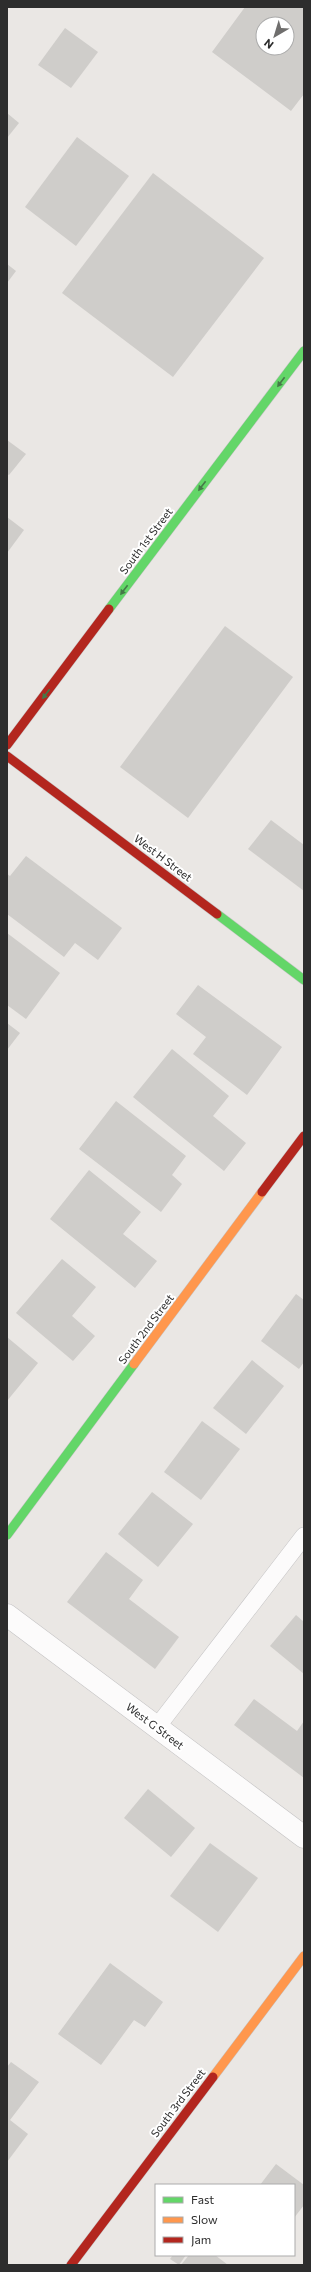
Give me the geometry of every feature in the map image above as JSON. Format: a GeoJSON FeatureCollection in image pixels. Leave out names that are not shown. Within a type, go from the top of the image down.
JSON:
{"type":"FeatureCollection","features":[{"type":"Feature","properties":{"kind":"street","name":"South 1st Street"},"geometry":{"type":"LineString","coordinates":[[7,746],[304,351]]}},
{"type":"Feature","properties":{"kind":"street","name":"West H Street"},"geometry":{"type":"LineString","coordinates":[[7,756],[304,980]]}},
{"type":"Feature","properties":{"kind":"street","name":"South 2nd Street"},"geometry":{"type":"LineString","coordinates":[[7,1535],[304,1136]]}},
{"type":"Feature","properties":{"kind":"street","name":"West G Street"},"geometry":{"type":"LineString","coordinates":[[7,1615],[304,1837]]}},
{"type":"Feature","properties":{"kind":"street","name":"South 3rd Street"},"geometry":{"type":"LineString","coordinates":[[71,2265],[304,1956]]}},
{"type":"Feature","properties":{"kind":"lane"},"geometry":{"type":"LineString","coordinates":[[157,1727],[304,1536]]}},
{"type":"Feature","properties":{"kind":"building"},"geometry":{"type":"Polygon","coordinates":[[[245,7],[304,7],[304,94],[291,111],[212,52],[245,7]]]}},
{"type":"Feature","properties":{"kind":"building"},"geometry":{"type":"Polygon","coordinates":[[[65,28],[98,52],[71,88],[38,65],[65,28]]]}},
{"type":"Feature","properties":{"kind":"building"},"geometry":{"type":"Polygon","coordinates":[[[7,113],[19,123],[7,138],[7,113]]]}},
{"type":"Feature","properties":{"kind":"building"},"geometry":{"type":"Polygon","coordinates":[[[77,137],[129,176],[76,246],[25,207],[77,137]]]}},
{"type":"Feature","properties":{"kind":"building"},"geometry":{"type":"Polygon","coordinates":[[[153,173],[264,258],[173,377],[62,293],[153,173]]]}},
{"type":"Feature","properties":{"kind":"building"},"geometry":{"type":"Polygon","coordinates":[[[7,264],[16,271],[7,283],[7,264]]]}},
{"type":"Feature","properties":{"kind":"building"},"geometry":{"type":"Polygon","coordinates":[[[7,440],[26,454],[9,475],[7,474],[7,440]]]}},
{"type":"Feature","properties":{"kind":"building"},"geometry":{"type":"Polygon","coordinates":[[[7,517],[24,530],[7,553],[7,517]]]}},
{"type":"Feature","properties":{"kind":"building"},"geometry":{"type":"Polygon","coordinates":[[[225,626],[293,677],[188,818],[120,767],[225,626]]]}},
{"type":"Feature","properties":{"kind":"building"},"geometry":{"type":"Polygon","coordinates":[[[271,820],[304,845],[304,891],[248,849],[271,820]]]}},
{"type":"Feature","properties":{"kind":"building"},"geometry":{"type":"Polygon","coordinates":[[[26,856],[122,928],[98,960],[75,943],[64,957],[7,914],[7,874],[10,876],[26,856]]]}},
{"type":"Feature","properties":{"kind":"building"},"geometry":{"type":"Polygon","coordinates":[[[7,933],[60,973],[26,1019],[7,1005],[7,933]]]}},
{"type":"Feature","properties":{"kind":"building"},"geometry":{"type":"Polygon","coordinates":[[[198,985],[282,1047],[247,1095],[193,1054],[206,1037],[176,1014],[198,985]]]}},
{"type":"Feature","properties":{"kind":"building"},"geometry":{"type":"Polygon","coordinates":[[[7,1023],[20,1033],[7,1050],[7,1023]]]}},
{"type":"Feature","properties":{"kind":"building"},"geometry":{"type":"Polygon","coordinates":[[[172,1049],[229,1096],[213,1116],[246,1143],[224,1171],[133,1097],[172,1049]]]}},
{"type":"Feature","properties":{"kind":"building"},"geometry":{"type":"Polygon","coordinates":[[[116,1101],[186,1156],[172,1175],[182,1184],[161,1212],[79,1149],[116,1101]]]}},
{"type":"Feature","properties":{"kind":"building"},"geometry":{"type":"Polygon","coordinates":[[[89,1170],[141,1212],[123,1234],[157,1261],[135,1288],[50,1219],[89,1170]]]}},
{"type":"Feature","properties":{"kind":"building"},"geometry":{"type":"Polygon","coordinates":[[[62,1259],[96,1287],[72,1316],[95,1336],[73,1361],[16,1313],[62,1259]]]}},
{"type":"Feature","properties":{"kind":"building"},"geometry":{"type":"Polygon","coordinates":[[[296,1294],[304,1300],[304,1362],[299,1369],[261,1341],[296,1294]]]}},
{"type":"Feature","properties":{"kind":"building"},"geometry":{"type":"Polygon","coordinates":[[[7,1337],[38,1363],[7,1401],[7,1337]]]}},
{"type":"Feature","properties":{"kind":"building"},"geometry":{"type":"Polygon","coordinates":[[[252,1360],[284,1386],[246,1434],[213,1408],[252,1360]]]}},
{"type":"Feature","properties":{"kind":"building"},"geometry":{"type":"Polygon","coordinates":[[[202,1421],[240,1449],[201,1500],[164,1472],[202,1421]]]}},
{"type":"Feature","properties":{"kind":"building"},"geometry":{"type":"Polygon","coordinates":[[[152,1492],[193,1524],[158,1567],[118,1534],[152,1492]]]}},
{"type":"Feature","properties":{"kind":"building"},"geometry":{"type":"Polygon","coordinates":[[[106,1552],[143,1580],[129,1599],[179,1637],[155,1669],[67,1602],[106,1552]]]}},
{"type":"Feature","properties":{"kind":"building"},"geometry":{"type":"Polygon","coordinates":[[[296,1615],[304,1622],[304,1674],[270,1646],[296,1615]]]}},
{"type":"Feature","properties":{"kind":"building"},"geometry":{"type":"Polygon","coordinates":[[[254,1699],[297,1731],[304,1721],[304,1778],[234,1725],[254,1699]]]}},
{"type":"Feature","properties":{"kind":"building"},"geometry":{"type":"Polygon","coordinates":[[[148,1789],[195,1828],[171,1857],[124,1818],[148,1789]]]}},
{"type":"Feature","properties":{"kind":"building"},"geometry":{"type":"Polygon","coordinates":[[[210,1843],[258,1878],[218,1932],[170,1896],[210,1843]]]}},
{"type":"Feature","properties":{"kind":"building"},"geometry":{"type":"Polygon","coordinates":[[[110,1963],[163,2002],[145,2027],[134,2020],[101,2065],[58,2034],[110,1963]]]}},
{"type":"Feature","properties":{"kind":"building"},"geometry":{"type":"Polygon","coordinates":[[[11,2062],[39,2082],[10,2120],[28,2134],[7,2162],[7,2067],[11,2062]]]}},
{"type":"Feature","properties":{"kind":"building"},"geometry":{"type":"Polygon","coordinates":[[[276,2164],[304,2185],[304,2205],[295,2217],[295,2184],[261,2184],[276,2164]]]}},
{"type":"Feature","properties":{"kind":"building"},"geometry":{"type":"Polygon","coordinates":[[[172,2256],[185,2256],[179,2265],[170,2259],[172,2256]]]}},
{"type":"Feature","properties":{"kind":"building"},"geometry":{"type":"Polygon","coordinates":[[[188,2256],[216,2256],[228,2265],[181,2265],[188,2256]]]}},
{"type":"Feature","properties":{"kind":"traffic: fast"},"geometry":{"type":"LineString","coordinates":[[109,609],[304,351]]}},
{"type":"Feature","properties":{"kind":"traffic: fast"},"geometry":{"type":"LineString","coordinates":[[217,914],[304,980]]}},
{"type":"Feature","properties":{"kind":"traffic: fast"},"geometry":{"type":"LineString","coordinates":[[7,1535],[134,1364]]}},
{"type":"Feature","properties":{"kind":"traffic: slow"},"geometry":{"type":"LineString","coordinates":[[134,1364],[262,1192]]}},
{"type":"Feature","properties":{"kind":"traffic: slow"},"geometry":{"type":"LineString","coordinates":[[213,2077],[304,1956]]}},
{"type":"Feature","properties":{"kind":"traffic: jam"},"geometry":{"type":"LineString","coordinates":[[7,745],[109,609]]}},
{"type":"Feature","properties":{"kind":"traffic: jam"},"geometry":{"type":"LineString","coordinates":[[7,756],[217,914]]}},
{"type":"Feature","properties":{"kind":"traffic: jam"},"geometry":{"type":"LineString","coordinates":[[262,1192],[304,1136]]}},
{"type":"Feature","properties":{"kind":"traffic: jam"},"geometry":{"type":"LineString","coordinates":[[71,2265],[213,2077]]}}]}
